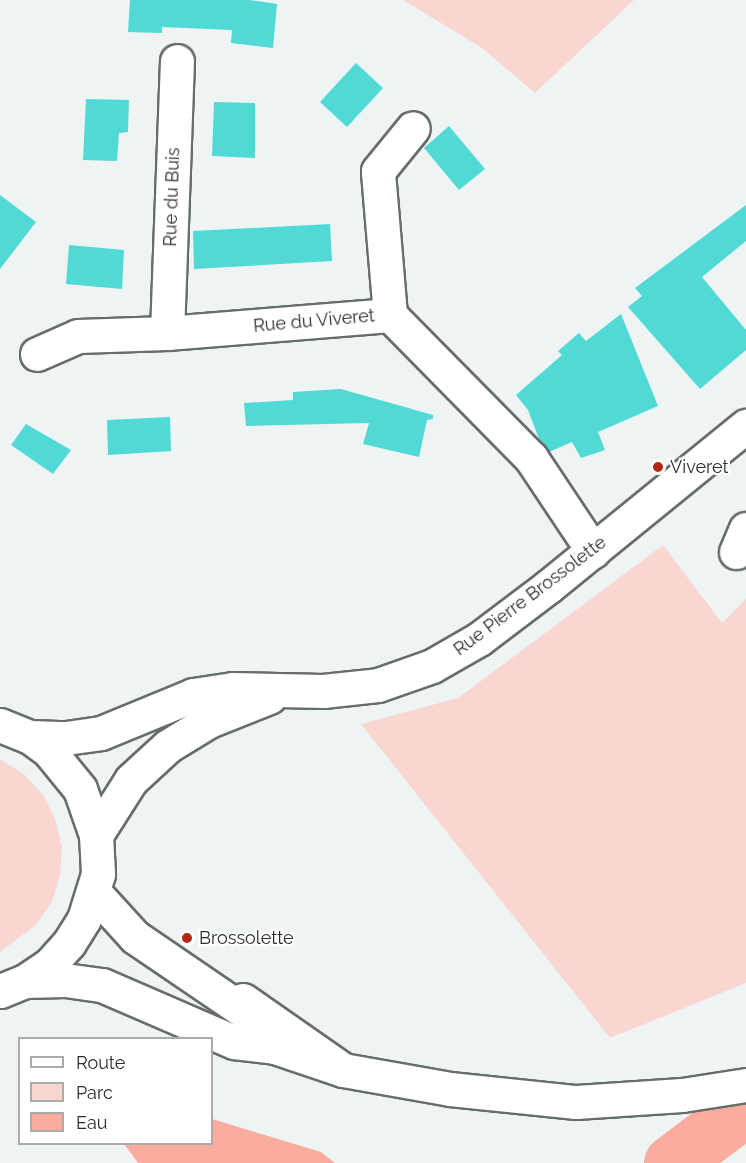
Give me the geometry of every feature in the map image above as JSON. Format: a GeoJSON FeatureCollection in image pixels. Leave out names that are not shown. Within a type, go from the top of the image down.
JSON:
{"type":"FeatureCollection","features":[{"type":"Feature","properties":{"kind":"street","name":"Rue du Buis"},"geometry":{"type":"LineString","coordinates":[[167,333],[177,61]]}},
{"type":"Feature","properties":{"kind":"street"},"geometry":{"type":"LineString","coordinates":[[390,315],[378,171],[413,128]]}},
{"type":"Feature","properties":{"kind":"street","name":"Rue du Viveret"},"geometry":{"type":"LineString","coordinates":[[37,354],[78,336],[167,333],[390,315],[531,458],[593,551]]}},
{"type":"Feature","properties":{"kind":"street","name":"Rue Pierre Brossolette"},"geometry":{"type":"LineString","coordinates":[[9,727],[66,738],[101,733],[193,695],[232,689],[281,692],[378,685],[432,666],[479,639],[743,435]]}},
{"type":"Feature","properties":{"kind":"street","name":"Rue Pierre Brossolette"},"geometry":{"type":"LineString","coordinates":[[96,835],[131,780],[168,746],[209,721],[281,692]]}},
{"type":"Feature","properties":{"kind":"street"},"geometry":{"type":"LineString","coordinates":[[9,727],[66,768],[90,811],[96,835],[96,883],[69,944],[49,965],[13,986]]}},
{"type":"Feature","properties":{"kind":"street"},"geometry":{"type":"LineString","coordinates":[[96,883],[135,937],[255,1019],[275,1047]]}},
{"type":"Feature","properties":{"kind":"street"},"geometry":{"type":"LineString","coordinates":[[96,883],[143,927],[343,1070]]}},
{"type":"Feature","properties":{"kind":"street"},"geometry":{"type":"LineString","coordinates":[[13,986],[65,980],[102,985],[234,1042],[275,1047],[343,1070],[450,1089],[576,1102],[682,1095],[746,1084]]}},
{"type":"Feature","properties":{"kind":"green space"},"geometry":{"type":"Polygon","coordinates":[[[403,0],[634,0],[535,93],[482,48],[403,0]]]}},
{"type":"Feature","properties":{"kind":"green space"},"geometry":{"type":"Polygon","coordinates":[[[663,545],[722,623],[746,599],[746,983],[610,1038],[361,724],[458,698],[663,545]]]}},
{"type":"Feature","properties":{"kind":"green space"},"geometry":{"type":"Polygon","coordinates":[[[0,759],[25,775],[44,796],[56,821],[62,848],[60,876],[52,902],[36,925],[0,952],[0,759]]]}},
{"type":"Feature","properties":{"kind":"water"},"geometry":{"type":"Polygon","coordinates":[[[213,1119],[321,1152],[335,1163],[138,1163],[125,1145],[213,1145],[213,1119]]]}},
{"type":"Feature","properties":{"kind":"building"},"geometry":{"type":"Polygon","coordinates":[[[130,0],[250,0],[277,4],[273,48],[231,43],[232,30],[162,27],[162,33],[128,32],[130,0]]]}},
{"type":"Feature","properties":{"kind":"building"},"geometry":{"type":"Polygon","coordinates":[[[356,63],[383,88],[347,127],[320,102],[356,63]]]}},
{"type":"Feature","properties":{"kind":"building"},"geometry":{"type":"Polygon","coordinates":[[[86,99],[129,100],[128,132],[119,133],[117,161],[83,160],[86,99]]]}},
{"type":"Feature","properties":{"kind":"building"},"geometry":{"type":"Polygon","coordinates":[[[214,102],[255,103],[255,158],[212,156],[214,102]]]}},
{"type":"Feature","properties":{"kind":"building"},"geometry":{"type":"Polygon","coordinates":[[[449,126],[485,169],[459,190],[424,148],[449,126]]]}},
{"type":"Feature","properties":{"kind":"building"},"geometry":{"type":"Polygon","coordinates":[[[0,195],[36,222],[0,269],[0,195]]]}},
{"type":"Feature","properties":{"kind":"building"},"geometry":{"type":"Polygon","coordinates":[[[746,205],[746,241],[702,277],[746,330],[746,350],[700,389],[628,307],[642,296],[635,288],[746,205]]]}},
{"type":"Feature","properties":{"kind":"building"},"geometry":{"type":"Polygon","coordinates":[[[330,224],[332,261],[194,269],[193,231],[330,224]]]}},
{"type":"Feature","properties":{"kind":"building"},"geometry":{"type":"Polygon","coordinates":[[[69,245],[124,250],[122,289],[66,284],[69,245]]]}},
{"type":"Feature","properties":{"kind":"building"},"geometry":{"type":"Polygon","coordinates":[[[621,314],[658,406],[598,432],[605,450],[581,458],[572,442],[549,452],[539,439],[528,410],[516,395],[562,355],[558,351],[579,333],[586,341],[621,314]]]}},
{"type":"Feature","properties":{"kind":"building"},"geometry":{"type":"Polygon","coordinates":[[[341,389],[433,415],[433,419],[427,420],[419,457],[363,444],[369,423],[246,426],[244,403],[293,400],[293,392],[341,389]]]}},
{"type":"Feature","properties":{"kind":"building"},"geometry":{"type":"Polygon","coordinates":[[[170,417],[171,451],[108,455],[107,420],[170,417]]]}},
{"type":"Feature","properties":{"kind":"building"},"geometry":{"type":"Polygon","coordinates":[[[26,424],[71,450],[53,474],[11,445],[26,424]]]}},
{"type":"Feature","properties":{"kind":"waterway"},"geometry":{"type":"LineString","coordinates":[[672,1163],[746,1107]]}},
{"type":"Feature","properties":{"kind":"place","name":"Viveret"},"geometry":{"type":"Point","coordinates":[658,467]}},
{"type":"Feature","properties":{"kind":"place","name":"Brossolette"},"geometry":{"type":"Point","coordinates":[187,938]}}]}
